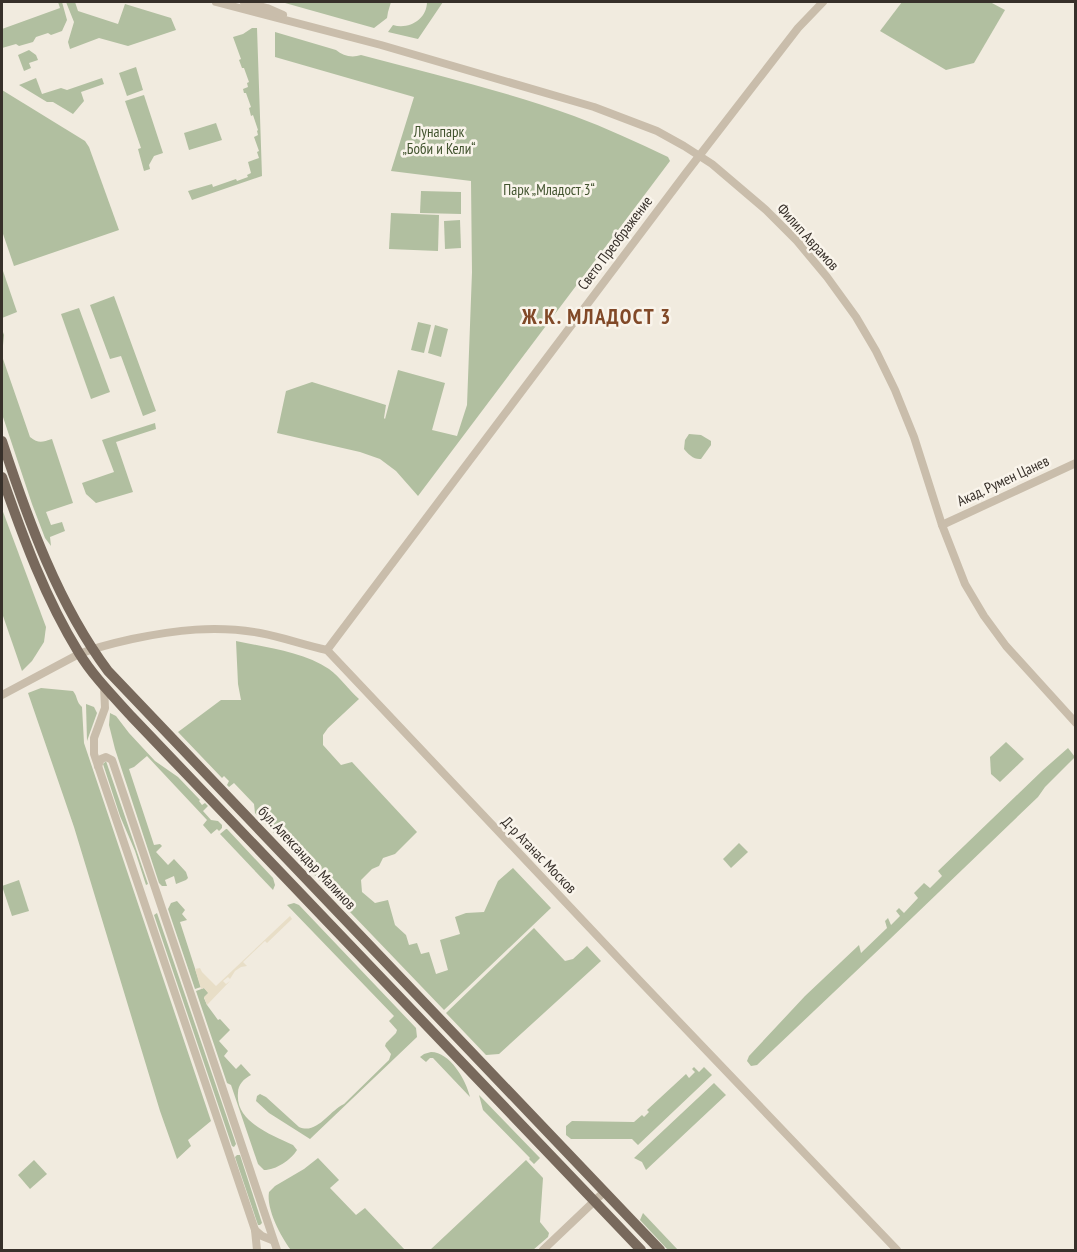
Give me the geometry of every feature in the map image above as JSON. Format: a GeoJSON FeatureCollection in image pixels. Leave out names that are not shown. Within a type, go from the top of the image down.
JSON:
{"type":"FeatureCollection","features":[{"type":"Feature","properties":{"kind":"main road","name":"бул. Александър Малинов"},"geometry":{"type":"LineString","coordinates":[[2,441],[39,545],[92,649],[108,671],[660,1251]]}},
{"type":"Feature","properties":{"kind":"main road","name":"бул. Александър Малинов"},"geometry":{"type":"LineString","coordinates":[[2,477],[46,589],[80,654],[104,686],[641,1251]]}},
{"type":"Feature","properties":{"kind":"street","name":"Филип Аврамов"},"geometry":{"type":"LineString","coordinates":[[216,2],[423,56],[594,107],[657,131],[699,155],[726,175],[797,241],[856,317],[895,390],[914,437],[942,525],[965,584],[990,626],[1076,723]]}},
{"type":"Feature","properties":{"kind":"street","name":"Филип Аврамов"},"geometry":{"type":"LineString","coordinates":[[244,2],[267,8],[297,22]]}},
{"type":"Feature","properties":{"kind":"street","name":"Свето Преображение"},"geometry":{"type":"LineString","coordinates":[[327,650],[699,155],[798,28],[823,2]]}},
{"type":"Feature","properties":{"kind":"street","name":"Акад. Румен Цанев"},"geometry":{"type":"LineString","coordinates":[[942,525],[1076,463]]}},
{"type":"Feature","properties":{"kind":"street"},"geometry":{"type":"LineString","coordinates":[[2,695],[92,649],[185,629],[260,633],[327,650]]}},
{"type":"Feature","properties":{"kind":"street","name":"Д-р Атанас Москов"},"geometry":{"type":"LineString","coordinates":[[327,650],[897,1251]]}},
{"type":"Feature","properties":{"kind":"street"},"geometry":{"type":"LineString","coordinates":[[104,686],[105,708],[93,743],[94,754],[255,1230],[257,1251]]}},
{"type":"Feature","properties":{"kind":"street"},"geometry":{"type":"LineString","coordinates":[[98,766],[101,759],[106,757],[111,760],[277,1251]]}},
{"type":"Feature","properties":{"kind":"street"},"geometry":{"type":"LineString","coordinates":[[543,1251],[604,1192]]}},
{"type":"Feature","properties":{"kind":"street"},"geometry":{"type":"LineString","coordinates":[[255,1230],[262,1227],[266,1221]]}},
{"type":"Feature","properties":{"kind":"street"},"geometry":{"type":"LineString","coordinates":[[255,1230],[272,1240]]}},
{"type":"Feature","properties":{"kind":"green space"},"geometry":{"type":"Polygon","coordinates":[[[58,2],[62,2],[67,20],[62,31],[36,37],[33,42],[19,46],[16,44],[2,48],[2,29],[60,8],[58,2]]]}},
{"type":"Feature","properties":{"kind":"green space"},"geometry":{"type":"Polygon","coordinates":[[[66,2],[75,2],[78,11],[118,24],[125,4],[171,18],[176,30],[128,46],[99,38],[70,49],[68,42],[74,22],[66,2]]]}},
{"type":"Feature","properties":{"kind":"green space"},"geometry":{"type":"Polygon","coordinates":[[[285,2],[391,2],[387,18],[374,28],[285,2]]]}},
{"type":"Feature","properties":{"kind":"green space"},"geometry":{"type":"Polygon","coordinates":[[[427,2],[443,2],[418,39],[388,32],[393,25],[405,26],[416,22],[424,13],[427,2]]]}},
{"type":"Feature","properties":{"kind":"green space"},"geometry":{"type":"Polygon","coordinates":[[[902,2],[990,2],[1005,10],[974,63],[946,70],[880,31],[902,2]]]}},
{"type":"Feature","properties":{"kind":"green space"},"geometry":{"type":"Polygon","coordinates":[[[257,28],[262,176],[192,200],[188,191],[248,177],[247,175],[251,173],[248,162],[259,158],[254,137],[258,135],[258,130],[243,89],[248,87],[249,82],[239,60],[241,59],[233,37],[257,28]]]}},
{"type":"Feature","properties":{"kind":"green space","name":"Парк „Младост 3“"},"geometry":{"type":"Polygon","coordinates":[[[275,32],[336,50],[348,56],[361,55],[548,107],[621,135],[668,157],[670,161],[418,496],[396,471],[380,459],[360,452],[277,433],[286,391],[312,382],[386,405],[385,419],[398,370],[445,383],[432,430],[457,436],[467,405],[472,272],[471,181],[391,171],[414,97],[275,57],[275,32]]]}},
{"type":"Feature","properties":{"kind":"green space"},"geometry":{"type":"Polygon","coordinates":[[[29,50],[36,55],[38,60],[29,63],[31,68],[24,71],[18,55],[29,50]]]}},
{"type":"Feature","properties":{"kind":"green space"},"geometry":{"type":"Polygon","coordinates":[[[136,67],[143,90],[127,96],[119,73],[136,67]]]}},
{"type":"Feature","properties":{"kind":"green space"},"geometry":{"type":"Polygon","coordinates":[[[36,78],[42,94],[61,88],[67,90],[102,78],[104,84],[81,92],[84,101],[73,114],[19,85],[36,78]]]}},
{"type":"Feature","properties":{"kind":"green space"},"geometry":{"type":"Polygon","coordinates":[[[2,90],[85,141],[119,230],[14,266],[2,231],[2,90]]]}},
{"type":"Feature","properties":{"kind":"green space"},"geometry":{"type":"Polygon","coordinates":[[[144,95],[163,153],[154,156],[149,165],[150,169],[144,171],[138,149],[141,148],[125,101],[144,95]]]}},
{"type":"Feature","properties":{"kind":"green space"},"geometry":{"type":"Polygon","coordinates":[[[216,123],[222,140],[189,150],[184,133],[216,123]]]}},
{"type":"Feature","properties":{"kind":"green space"},"geometry":{"type":"Polygon","coordinates":[[[421,191],[461,192],[461,214],[420,213],[421,191]]]}},
{"type":"Feature","properties":{"kind":"green space"},"geometry":{"type":"Polygon","coordinates":[[[391,213],[439,215],[438,251],[389,249],[391,213]]]}},
{"type":"Feature","properties":{"kind":"green space"},"geometry":{"type":"Polygon","coordinates":[[[460,220],[461,248],[445,249],[444,221],[460,220]]]}},
{"type":"Feature","properties":{"kind":"green space"},"geometry":{"type":"Polygon","coordinates":[[[2,268],[17,312],[2,318],[2,268]]]}},
{"type":"Feature","properties":{"kind":"green space"},"geometry":{"type":"Polygon","coordinates":[[[114,296],[156,411],[143,416],[121,356],[110,359],[90,305],[114,296]]]}},
{"type":"Feature","properties":{"kind":"green space"},"geometry":{"type":"Polygon","coordinates":[[[79,308],[110,392],[91,399],[61,314],[79,308]]]}},
{"type":"Feature","properties":{"kind":"green space"},"geometry":{"type":"Polygon","coordinates":[[[418,322],[431,325],[424,353],[411,350],[418,322]]]}},
{"type":"Feature","properties":{"kind":"green space"},"geometry":{"type":"Polygon","coordinates":[[[435,325],[448,329],[441,357],[428,353],[435,325]]]}},
{"type":"Feature","properties":{"kind":"green space"},"geometry":{"type":"Polygon","coordinates":[[[2,329],[4,335],[2,356],[2,329]]]}},
{"type":"Feature","properties":{"kind":"green space"},"geometry":{"type":"Polygon","coordinates":[[[2,356],[30,437],[41,442],[52,439],[73,503],[46,512],[51,525],[62,522],[65,531],[50,537],[51,546],[45,538],[32,504],[2,414],[2,356]]]}},
{"type":"Feature","properties":{"kind":"green space"},"geometry":{"type":"Polygon","coordinates":[[[155,423],[156,429],[116,442],[133,492],[96,503],[86,494],[82,483],[114,472],[102,440],[155,423]]]}},
{"type":"Feature","properties":{"kind":"green space"},"geometry":{"type":"Polygon","coordinates":[[[689,434],[701,435],[711,441],[711,445],[701,459],[694,458],[684,449],[685,440],[689,434]]]}},
{"type":"Feature","properties":{"kind":"green space"},"geometry":{"type":"Polygon","coordinates":[[[2,509],[46,627],[44,642],[32,661],[22,671],[2,613],[2,509]]]}},
{"type":"Feature","properties":{"kind":"green space"},"geometry":{"type":"Polygon","coordinates":[[[236,641],[284,651],[319,663],[333,672],[359,699],[328,728],[323,735],[323,745],[341,765],[352,762],[417,832],[395,854],[383,858],[379,866],[372,869],[361,880],[362,892],[375,903],[388,900],[395,925],[406,935],[409,945],[417,943],[421,954],[429,952],[436,974],[448,970],[440,940],[460,934],[455,917],[466,913],[484,912],[498,881],[513,868],[551,908],[444,1010],[255,813],[254,804],[234,783],[229,787],[227,785],[229,781],[224,776],[222,778],[178,732],[221,700],[241,700],[236,641]]]}},
{"type":"Feature","properties":{"kind":"green space"},"geometry":{"type":"Polygon","coordinates":[[[41,688],[73,691],[82,707],[84,743],[211,1121],[188,1140],[191,1146],[177,1159],[160,1111],[74,827],[28,693],[41,688]]]}},
{"type":"Feature","properties":{"kind":"green space"},"geometry":{"type":"Polygon","coordinates":[[[86,704],[94,707],[97,713],[87,741],[86,704]]]}},
{"type":"Feature","properties":{"kind":"green space"},"geometry":{"type":"Polygon","coordinates":[[[110,713],[116,716],[155,761],[178,777],[202,805],[205,803],[208,806],[203,811],[211,820],[218,821],[222,825],[219,831],[217,829],[211,834],[203,825],[207,820],[147,756],[129,769],[154,845],[162,846],[156,852],[168,865],[174,859],[186,872],[188,878],[186,880],[176,884],[174,876],[165,880],[167,886],[159,883],[115,749],[109,725],[110,713]]]}},
{"type":"Feature","properties":{"kind":"green space"},"geometry":{"type":"Polygon","coordinates":[[[1006,742],[1024,759],[1000,782],[991,774],[990,757],[1006,742]]]}},
{"type":"Feature","properties":{"kind":"green space"},"geometry":{"type":"Polygon","coordinates":[[[1068,748],[1075,757],[1038,797],[757,1065],[751,1066],[747,1061],[749,1056],[805,996],[859,945],[861,953],[887,928],[885,921],[888,918],[891,925],[900,916],[896,911],[899,908],[904,913],[918,898],[914,893],[924,883],[930,888],[942,876],[938,871],[1068,748]]]}},
{"type":"Feature","properties":{"kind":"green space"},"geometry":{"type":"Polygon","coordinates":[[[106,761],[148,884],[146,885],[103,764],[106,761]]]}},
{"type":"Feature","properties":{"kind":"green space"},"geometry":{"type":"Polygon","coordinates":[[[226,829],[273,878],[275,885],[273,890],[220,834],[226,829]]]}},
{"type":"Feature","properties":{"kind":"green space"},"geometry":{"type":"Polygon","coordinates":[[[739,843],[748,852],[731,868],[723,859],[739,843]]]}},
{"type":"Feature","properties":{"kind":"green space"},"geometry":{"type":"Polygon","coordinates":[[[19,880],[29,911],[12,916],[2,886],[19,880]]]}},
{"type":"Feature","properties":{"kind":"green space"},"geometry":{"type":"Polygon","coordinates":[[[177,901],[185,910],[182,914],[187,920],[180,922],[201,987],[195,989],[168,909],[171,903],[177,901]]]}},
{"type":"Feature","properties":{"kind":"green space"},"geometry":{"type":"Polygon","coordinates":[[[294,903],[299,905],[416,1028],[417,1037],[310,1139],[269,1113],[256,1101],[257,1096],[260,1094],[266,1097],[299,1127],[312,1128],[344,1104],[389,1060],[391,1054],[385,1046],[397,1030],[389,1021],[394,1016],[287,905],[294,903]]]}},
{"type":"Feature","properties":{"kind":"green space"},"geometry":{"type":"Polygon","coordinates":[[[157,913],[236,1144],[234,1147],[154,915],[157,913]]]}},
{"type":"Feature","properties":{"kind":"green space"},"geometry":{"type":"Polygon","coordinates":[[[534,928],[565,961],[573,959],[587,946],[601,961],[499,1054],[486,1055],[446,1013],[534,928]]]}},
{"type":"Feature","properties":{"kind":"green space"},"geometry":{"type":"Polygon","coordinates":[[[204,988],[209,993],[204,998],[207,1005],[218,1020],[220,1019],[230,1030],[219,1041],[228,1051],[224,1056],[236,1069],[241,1064],[251,1075],[242,1082],[238,1090],[242,1112],[256,1126],[293,1145],[297,1150],[287,1161],[273,1168],[264,1170],[258,1164],[231,1085],[227,1083],[196,991],[204,988]]]}},
{"type":"Feature","properties":{"kind":"green space"},"geometry":{"type":"Polygon","coordinates":[[[431,1052],[438,1053],[451,1062],[461,1075],[470,1097],[433,1058],[426,1062],[420,1057],[431,1052]]]}},
{"type":"Feature","properties":{"kind":"green space"},"geometry":{"type":"Polygon","coordinates":[[[694,1067],[699,1072],[704,1067],[712,1075],[638,1145],[632,1139],[571,1139],[566,1135],[566,1126],[572,1121],[634,1122],[642,1115],[644,1117],[649,1112],[647,1110],[686,1074],[689,1078],[695,1072],[692,1069],[694,1067]]]}},
{"type":"Feature","properties":{"kind":"green space"},"geometry":{"type":"Polygon","coordinates":[[[714,1083],[726,1095],[646,1170],[642,1162],[634,1158],[714,1083]]]}},
{"type":"Feature","properties":{"kind":"green space"},"geometry":{"type":"Polygon","coordinates":[[[479,1095],[540,1158],[534,1164],[483,1110],[479,1095]]]}},
{"type":"Feature","properties":{"kind":"green space"},"geometry":{"type":"Polygon","coordinates":[[[240,1155],[262,1223],[260,1225],[258,1225],[235,1157],[240,1155]]]}},
{"type":"Feature","properties":{"kind":"green space"},"geometry":{"type":"Polygon","coordinates":[[[318,1158],[339,1180],[330,1188],[356,1215],[365,1208],[405,1250],[291,1250],[272,1214],[269,1192],[318,1158]]]}},
{"type":"Feature","properties":{"kind":"green space"},"geometry":{"type":"Polygon","coordinates":[[[34,1160],[47,1174],[30,1189],[18,1175],[34,1160]]]}},
{"type":"Feature","properties":{"kind":"green space"},"geometry":{"type":"Polygon","coordinates":[[[526,1160],[543,1178],[540,1222],[549,1233],[548,1237],[533,1250],[430,1250],[526,1160]]]}},
{"type":"Feature","properties":{"kind":"green space"},"geometry":{"type":"Polygon","coordinates":[[[643,1213],[678,1250],[668,1250],[640,1220],[643,1213]]]}},
{"type":"Feature","properties":{"kind":"shaded area"},"geometry":{"type":"Polygon","coordinates":[[[290,916],[292,919],[243,962],[247,966],[241,967],[230,979],[228,977],[223,981],[226,984],[230,981],[207,1005],[204,997],[208,993],[204,988],[201,989],[195,969],[200,968],[216,986],[290,916]]]}},
{"type":"Feature","properties":{"kind":"district","name":"Ж.К. МЛАДОСТ 3"},"geometry":{"type":"Point","coordinates":[597,317]}},
{"type":"Feature","properties":{"kind":"park label","name":"Лунапарк „Боби и Кели“"},"geometry":{"type":"Point","coordinates":[439,140]}}]}
